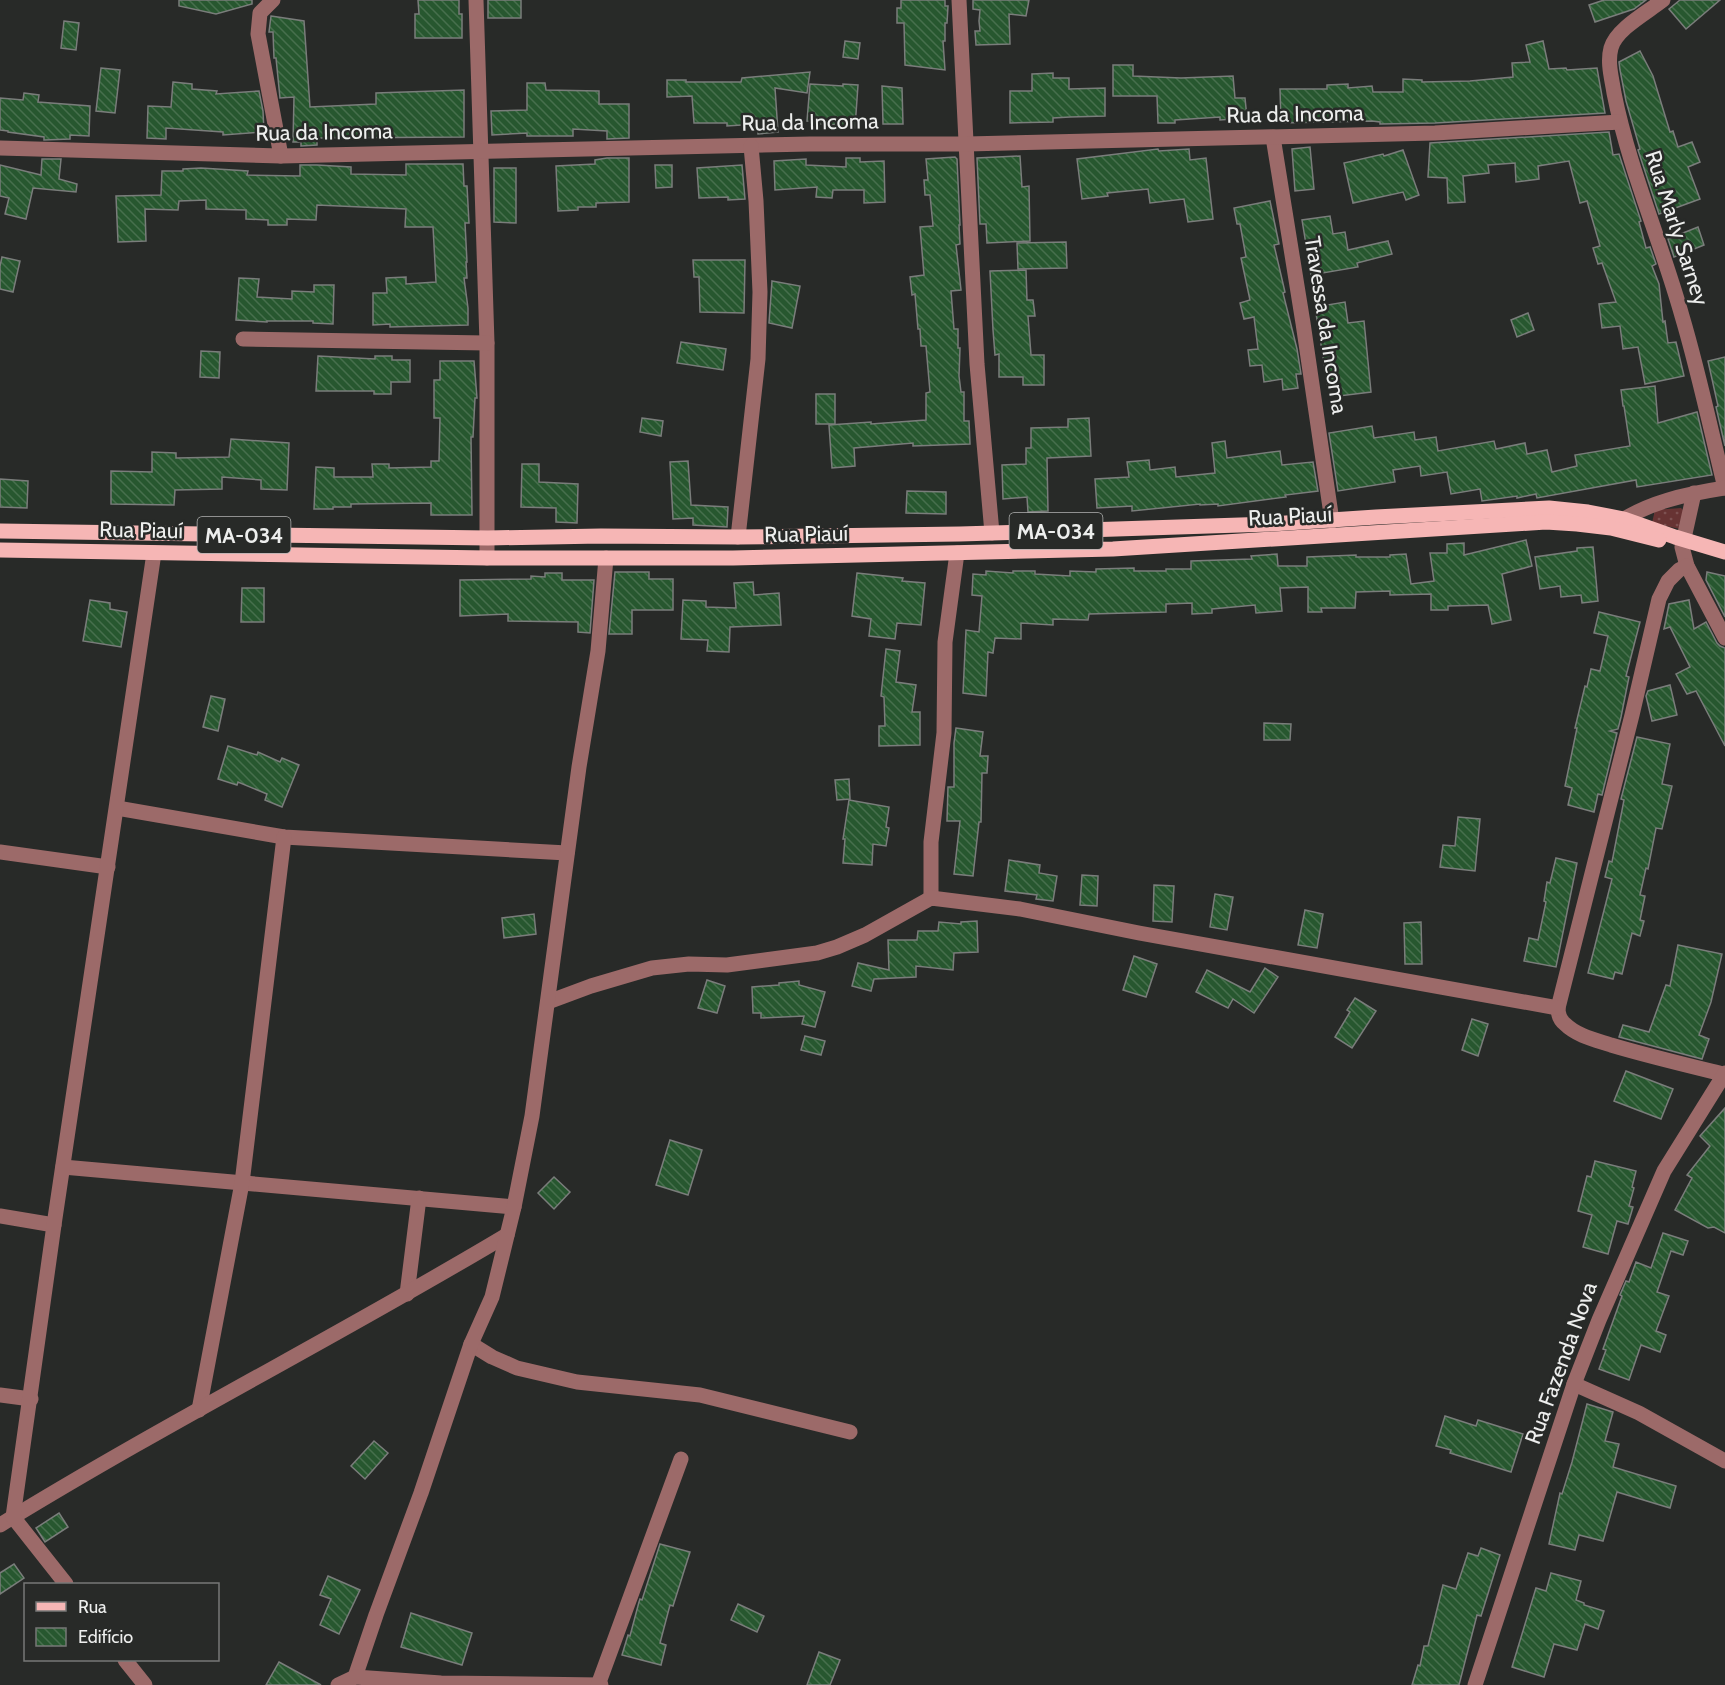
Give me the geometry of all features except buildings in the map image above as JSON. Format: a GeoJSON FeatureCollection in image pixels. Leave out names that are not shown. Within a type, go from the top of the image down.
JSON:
{"type":"FeatureCollection","features":[{"type":"Feature","properties":{"kind":"main road","name":"Rua Piauí"},"geometry":{"type":"LineString","coordinates":[[488,538],[738,537],[1260,525],[1549,508],[1588,512],[1617,523]]}},
{"type":"Feature","properties":{"kind":"main road","name":"Rua Piauí"},"geometry":{"type":"LineString","coordinates":[[0,550],[487,558],[733,558],[1125,548],[1546,522],[1617,523]]}},
{"type":"Feature","properties":{"kind":"main road","name":"MA-034"},"geometry":{"type":"LineString","coordinates":[[1617,523],[1725,559]]}},
{"type":"Feature","properties":{"kind":"main road","name":"MA-034"},"geometry":{"type":"LineString","coordinates":[[0,531],[488,538]]}},
{"type":"Feature","properties":{"kind":"main road","name":"MA-034"},"geometry":{"type":"LineString","coordinates":[[1683,544],[1725,552]]}},
{"type":"Feature","properties":{"kind":"street"},"geometry":{"type":"LineString","coordinates":[[273,0],[260,13],[258,34],[280,156]]}},
{"type":"Feature","properties":{"kind":"street"},"geometry":{"type":"LineString","coordinates":[[476,0],[487,343],[487,558]]}},
{"type":"Feature","properties":{"kind":"street"},"geometry":{"type":"LineString","coordinates":[[959,0],[977,364],[992,532]]}},
{"type":"Feature","properties":{"kind":"street","name":"Rua Marly Sarney"},"geometry":{"type":"LineString","coordinates":[[1663,0],[1618,34],[1612,43],[1609,64],[1620,122],[1682,314],[1725,488]]}},
{"type":"Feature","properties":{"kind":"street","name":"Rua da Incoma"},"geometry":{"type":"LineString","coordinates":[[0,148],[280,156],[1435,133],[1620,122]]}},
{"type":"Feature","properties":{"kind":"street","name":"Travessa da Incoma"},"geometry":{"type":"LineString","coordinates":[[1273,137],[1304,323],[1332,521]]}},
{"type":"Feature","properties":{"kind":"street"},"geometry":{"type":"LineString","coordinates":[[738,537],[758,359],[760,292],[751,146]]}},
{"type":"Feature","properties":{"kind":"street"},"geometry":{"type":"LineString","coordinates":[[243,339],[487,343]]}},
{"type":"Feature","properties":{"kind":"street"},"geometry":{"type":"LineString","coordinates":[[1617,523],[1644,508],[1694,493],[1725,488]]}},
{"type":"Feature","properties":{"kind":"street"},"geometry":{"type":"LineString","coordinates":[[1694,493],[1683,544],[1687,566],[1725,638]]}},
{"type":"Feature","properties":{"kind":"street"},"geometry":{"type":"LineString","coordinates":[[7,1521],[31,1399],[54,1225],[154,553]]}},
{"type":"Feature","properties":{"kind":"street"},"geometry":{"type":"LineString","coordinates":[[931,898],[931,842],[944,733],[945,642],[957,553]]}},
{"type":"Feature","properties":{"kind":"street"},"geometry":{"type":"LineString","coordinates":[[355,1677],[471,1344],[492,1297],[514,1207],[532,1116],[567,854],[598,651],[606,558]]}},
{"type":"Feature","properties":{"kind":"street"},"geometry":{"type":"LineString","coordinates":[[1687,566],[1679,570],[1668,581],[1659,599],[1558,1008],[1560,1019],[1565,1025],[1585,1036],[1636,1053],[1724,1074]]}},
{"type":"Feature","properties":{"kind":"street"},"geometry":{"type":"LineString","coordinates":[[117,808],[284,837],[567,854]]}},
{"type":"Feature","properties":{"kind":"street"},"geometry":{"type":"LineString","coordinates":[[199,1410],[242,1183],[284,837]]}},
{"type":"Feature","properties":{"kind":"street"},"geometry":{"type":"LineString","coordinates":[[0,852],[108,867]]}},
{"type":"Feature","properties":{"kind":"street"},"geometry":{"type":"LineString","coordinates":[[548,1002],[591,986],[652,968],[689,964],[727,964],[817,953],[865,935],[931,898],[1020,909],[1139,933],[1558,1008]]}},
{"type":"Feature","properties":{"kind":"street","name":"Rua Fazenda Nova"},"geometry":{"type":"LineString","coordinates":[[1475,1685],[1574,1384],[1599,1320],[1664,1171],[1724,1074]]}},
{"type":"Feature","properties":{"kind":"street"},"geometry":{"type":"LineString","coordinates":[[63,1167],[514,1207]]}},
{"type":"Feature","properties":{"kind":"street"},"geometry":{"type":"LineString","coordinates":[[407,1294],[419,1198]]}},
{"type":"Feature","properties":{"kind":"street"},"geometry":{"type":"LineString","coordinates":[[0,1216],[54,1225]]}},
{"type":"Feature","properties":{"kind":"street"},"geometry":{"type":"LineString","coordinates":[[7,1521],[507,1235]]}},
{"type":"Feature","properties":{"kind":"street"},"geometry":{"type":"LineString","coordinates":[[471,1344],[502,1363],[577,1382],[700,1395],[850,1432]]}},
{"type":"Feature","properties":{"kind":"street"},"geometry":{"type":"LineString","coordinates":[[1574,1384],[1640,1413],[1725,1461]]}},
{"type":"Feature","properties":{"kind":"street"},"geometry":{"type":"LineString","coordinates":[[0,1395],[31,1399]]}},
{"type":"Feature","properties":{"kind":"street"},"geometry":{"type":"LineString","coordinates":[[338,1685],[355,1677],[442,1684],[599,1685],[681,1459]]}},
{"type":"Feature","properties":{"kind":"street"},"geometry":{"type":"LineString","coordinates":[[7,1521],[65,1583]]}},
{"type":"Feature","properties":{"kind":"street"},"geometry":{"type":"LineString","coordinates":[[127,1661],[145,1685]]}},
{"type":"Feature","properties":{"kind":"shaded area"},"geometry":{"type":"Polygon","coordinates":[[[1681,508],[1684,511],[1680,529],[1652,523],[1655,510],[1681,508]]]}}]}
